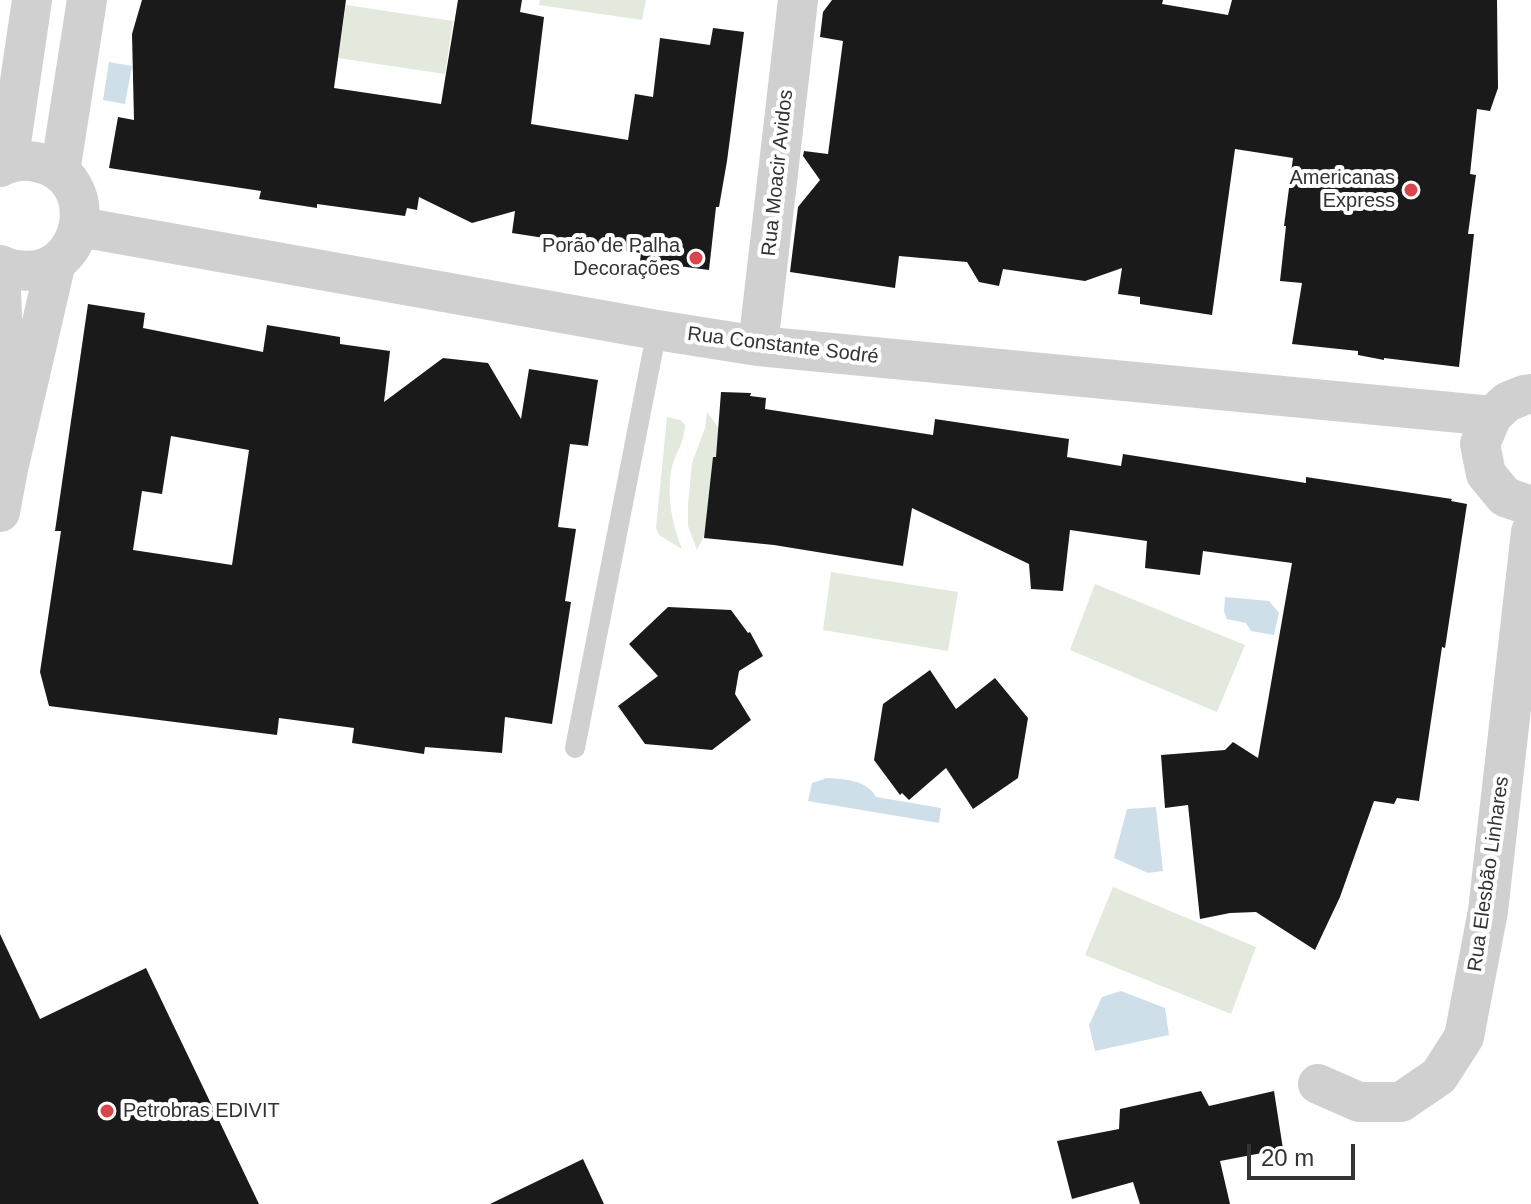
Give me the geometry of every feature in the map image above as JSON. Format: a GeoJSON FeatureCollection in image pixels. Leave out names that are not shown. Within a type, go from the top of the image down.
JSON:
{"type":"FeatureCollection","features":[{"type":"Feature","properties":{"kind":"street"},"geometry":{"type":"LineString","coordinates":[[8,469],[0,265],[19,271],[38,270],[56,262],[72,247],[80,227],[81,207],[73,187],[60,172],[43,163],[26,160],[4,165],[32,0]]}},
{"type":"Feature","properties":{"kind":"street"},"geometry":{"type":"LineString","coordinates":[[60,172],[87,0]]}},
{"type":"Feature","properties":{"kind":"street","name":"Rua Moacir Avidos"},"geometry":{"type":"LineString","coordinates":[[758,346],[798,0]]}},
{"type":"Feature","properties":{"kind":"street","name":"Rua Constante Sodré"},"geometry":{"type":"LineString","coordinates":[[80,227],[758,346],[1492,416]]}},
{"type":"Feature","properties":{"kind":"street"},"geometry":{"type":"LineString","coordinates":[[0,512],[56,262]]}},
{"type":"Feature","properties":{"kind":"street"},"geometry":{"type":"LineString","coordinates":[[1531,394],[1507,402],[1492,416],[1480,444],[1486,474],[1505,497],[1531,506]]}},
{"type":"Feature","properties":{"kind":"street","name":"Rua Elesbão Linhares"},"geometry":{"type":"LineString","coordinates":[[1318,1084],[1359,1102],[1401,1102],[1439,1076],[1464,1037],[1488,911],[1531,532]]}},
{"type":"Feature","properties":{"kind":"lane"},"geometry":{"type":"LineString","coordinates":[[575,748],[657,330]]}},
{"type":"Feature","properties":{"kind":"shaded area"},"geometry":{"type":"Polygon","coordinates":[[[540,0],[646,0],[642,20],[539,5],[540,0]]]}},
{"type":"Feature","properties":{"kind":"shaded area"},"geometry":{"type":"Polygon","coordinates":[[[346,5],[453,21],[445,74],[338,58],[346,5]]]}},
{"type":"Feature","properties":{"kind":"shaded area"},"geometry":{"type":"Polygon","coordinates":[[[707,412],[737,454],[735,473],[697,550],[688,526],[688,505],[692,463],[705,428],[707,412]]]}},
{"type":"Feature","properties":{"kind":"shaded area"},"geometry":{"type":"Polygon","coordinates":[[[667,417],[680,420],[685,425],[672,467],[670,488],[673,519],[682,549],[659,535],[656,528],[667,417]]]}},
{"type":"Feature","properties":{"kind":"shaded area"},"geometry":{"type":"Polygon","coordinates":[[[831,572],[958,592],[948,651],[823,630],[831,572]]]}},
{"type":"Feature","properties":{"kind":"shaded area"},"geometry":{"type":"Polygon","coordinates":[[[1095,584],[1245,645],[1217,712],[1070,650],[1095,584]]]}},
{"type":"Feature","properties":{"kind":"shaded area"},"geometry":{"type":"Polygon","coordinates":[[[1113,887],[1256,947],[1231,1014],[1085,955],[1113,887]]]}},
{"type":"Feature","properties":{"kind":"water"},"geometry":{"type":"Polygon","coordinates":[[[109,62],[132,66],[125,104],[103,100],[109,62]]]}},
{"type":"Feature","properties":{"kind":"water"},"geometry":{"type":"Polygon","coordinates":[[[1225,597],[1269,601],[1279,613],[1274,635],[1251,631],[1246,623],[1227,619],[1225,597]]]}},
{"type":"Feature","properties":{"kind":"water"},"geometry":{"type":"Polygon","coordinates":[[[827,778],[861,784],[876,797],[941,808],[939,823],[808,801],[812,783],[827,778]]]}},
{"type":"Feature","properties":{"kind":"water"},"geometry":{"type":"Polygon","coordinates":[[[1156,807],[1163,871],[1148,873],[1114,858],[1127,809],[1156,807]]]}},
{"type":"Feature","properties":{"kind":"water"},"geometry":{"type":"Polygon","coordinates":[[[1121,991],[1165,1008],[1169,1035],[1095,1051],[1089,1025],[1102,997],[1121,991]]]}},
{"type":"Feature","properties":{"kind":"building"},"geometry":{"type":"Polygon","coordinates":[[[142,0],[346,0],[334,88],[441,104],[458,0],[522,0],[520,12],[544,17],[531,124],[628,140],[635,94],[653,97],[660,38],[710,45],[713,28],[744,32],[709,270],[640,261],[641,253],[512,233],[515,211],[472,223],[419,197],[417,210],[407,208],[405,216],[317,204],[317,208],[259,199],[261,191],[109,168],[118,117],[134,120],[132,34],[142,0]]]}},
{"type":"Feature","properties":{"kind":"building"},"geometry":{"type":"Polygon","coordinates":[[[832,0],[1163,0],[1162,4],[1228,15],[1232,0],[1497,0],[1498,88],[1490,111],[1477,109],[1470,174],[1476,175],[1468,234],[1474,234],[1459,367],[1384,360],[1358,355],[1358,351],[1292,344],[1302,283],[1280,281],[1293,158],[1235,149],[1212,315],[1140,304],[1140,297],[1118,294],[1122,268],[1085,281],[1003,269],[999,286],[979,282],[967,262],[899,256],[895,288],[790,272],[798,207],[820,180],[803,156],[804,151],[828,154],[843,41],[820,37],[823,12],[832,0]]]}},
{"type":"Feature","properties":{"kind":"building"},"geometry":{"type":"Polygon","coordinates":[[[88,304],[145,313],[143,328],[263,352],[267,325],[340,337],[340,344],[390,351],[384,402],[443,358],[488,363],[521,419],[529,369],[598,380],[588,446],[570,444],[558,527],[576,529],[565,601],[571,602],[552,724],[505,717],[502,753],[425,747],[424,754],[352,743],[354,728],[279,718],[277,735],[49,706],[40,672],[61,531],[55,531],[88,304]],[[171,436],[162,494],[142,491],[133,550],[232,565],[249,450],[171,436]]]}},
{"type":"Feature","properties":{"kind":"building"},"geometry":{"type":"Polygon","coordinates":[[[721,392],[751,393],[750,396],[766,398],[765,409],[933,435],[935,419],[1069,439],[1067,457],[1121,466],[1123,454],[1306,483],[1306,477],[1452,499],[1467,504],[1419,801],[1397,798],[1394,804],[1374,801],[1340,897],[1315,950],[1256,912],[1200,919],[1188,805],[1165,808],[1161,755],[1225,750],[1233,742],[1258,758],[1292,563],[1203,551],[1200,575],[1145,568],[1147,541],[1070,530],[1063,591],[1031,589],[1029,564],[912,508],[903,566],[774,545],[704,538],[713,457],[716,457],[721,392]]]}},
{"type":"Feature","properties":{"kind":"building"},"geometry":{"type":"Polygon","coordinates":[[[668,607],[731,610],[750,632],[763,656],[739,671],[735,694],[751,720],[712,750],[645,744],[618,706],[658,676],[629,644],[668,607]]]}},
{"type":"Feature","properties":{"kind":"building"},"geometry":{"type":"Polygon","coordinates":[[[930,670],[956,709],[995,678],[1028,718],[1018,778],[973,809],[946,768],[909,800],[902,793],[900,795],[874,760],[883,704],[930,670]]]}},
{"type":"Feature","properties":{"kind":"building","name":"Petrobras EDIVIT"},"geometry":{"type":"Polygon","coordinates":[[[0,934],[40,1019],[146,968],[259,1204],[0,1204],[0,934]]]}},
{"type":"Feature","properties":{"kind":"building"},"geometry":{"type":"Polygon","coordinates":[[[1201,1091],[1209,1106],[1274,1091],[1283,1149],[1220,1161],[1230,1204],[1140,1204],[1133,1182],[1072,1199],[1057,1141],[1119,1129],[1120,1109],[1201,1091]]]}},
{"type":"Feature","properties":{"kind":"building"},"geometry":{"type":"Polygon","coordinates":[[[583,1159],[604,1204],[490,1204],[583,1159]]]}},
{"type":"Feature","properties":{"kind":"place","name":"Americanas Express"},"geometry":{"type":"Point","coordinates":[1411,190]}},
{"type":"Feature","properties":{"kind":"place","name":"Porão de Palha Decorações"},"geometry":{"type":"Point","coordinates":[696,258]}},
{"type":"Feature","properties":{"kind":"place","name":"Petrobras EDIVIT"},"geometry":{"type":"Point","coordinates":[107,1111]}}]}
